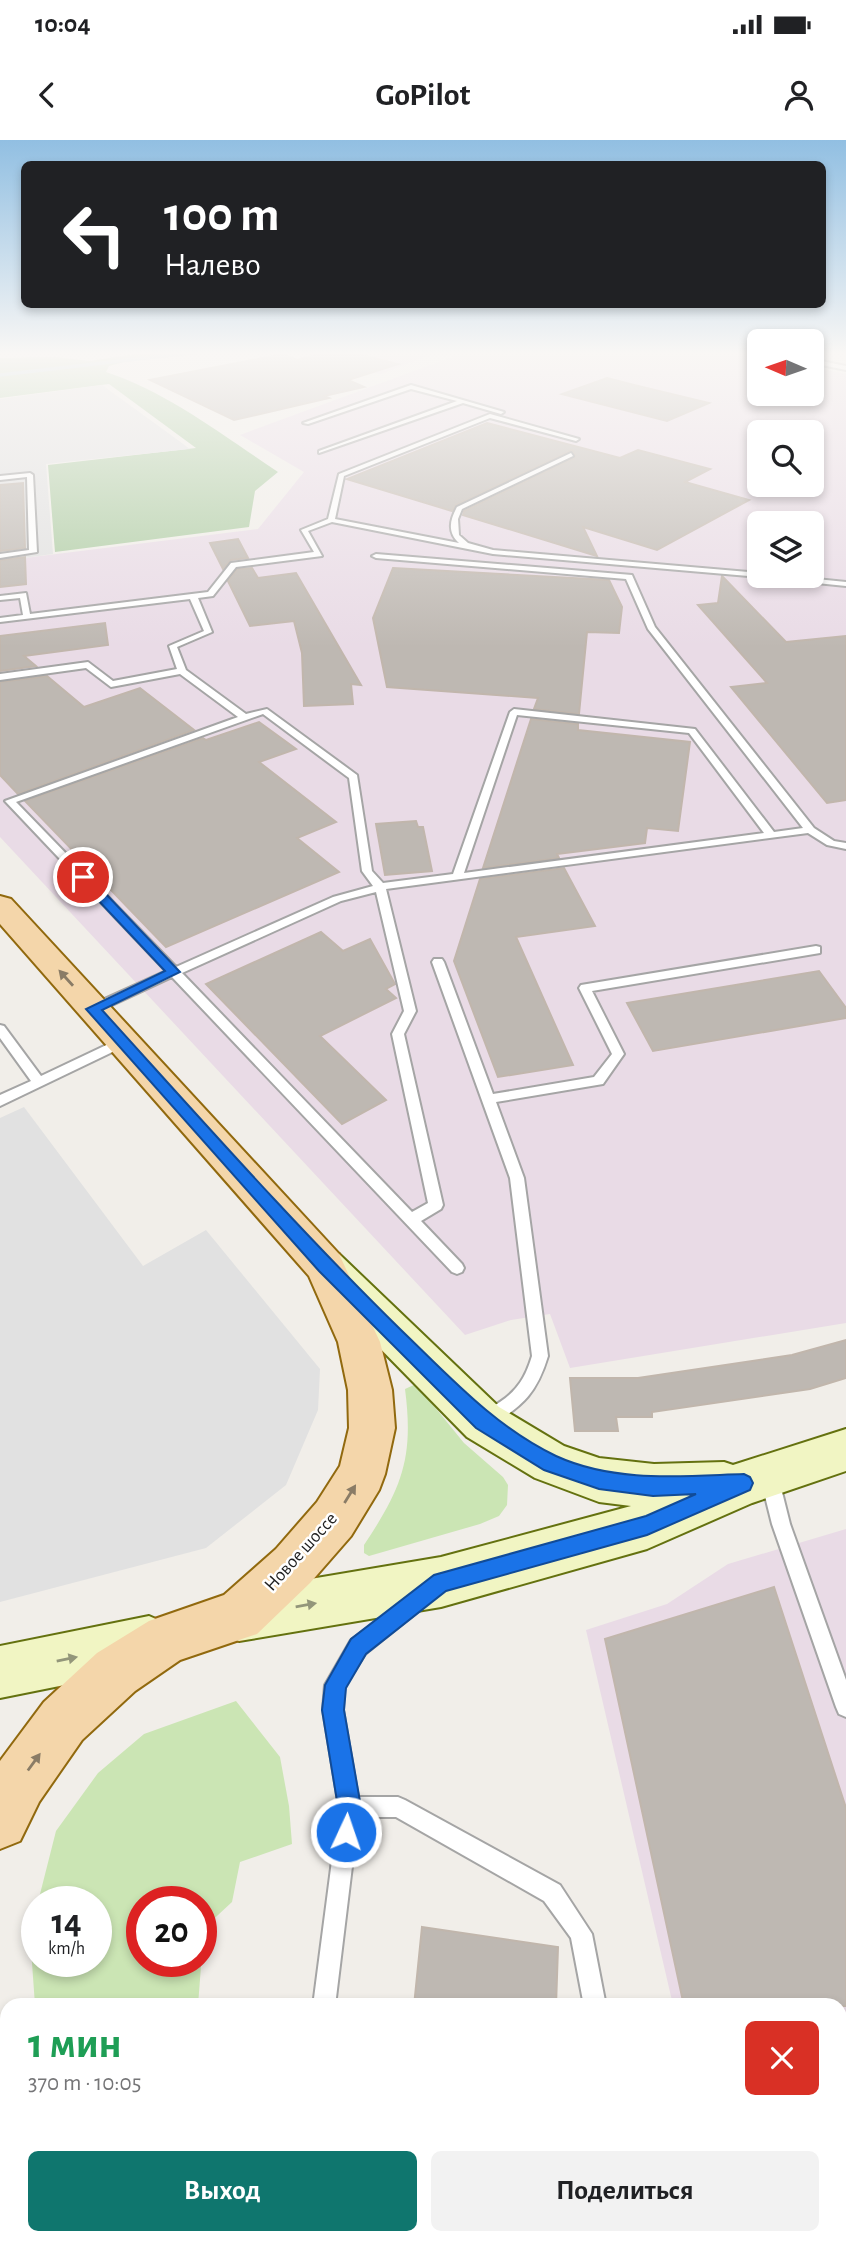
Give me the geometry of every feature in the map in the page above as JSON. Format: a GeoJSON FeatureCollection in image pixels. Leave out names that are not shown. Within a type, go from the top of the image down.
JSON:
{"type":"FeatureCollection","features":[{"type":"Feature","properties":{"kind":"main road","name":"Новое шоссе"},"geometry":{"type":"LineString","coordinates":[[0,905],[324,1266],[359,1342],[370,1390],[372,1428],[362,1474],[334,1519],[293,1566],[239,1616]]}},
{"type":"Feature","properties":{"kind":"main road"},"geometry":{"type":"LineString","coordinates":[[324,1266],[483,1422],[551,1463],[599,1480],[653,1486],[756,1479]]}},
{"type":"Feature","properties":{"kind":"main road"},"geometry":{"type":"LineString","coordinates":[[0,1672],[167,1639],[239,1616],[441,1582],[647,1525],[756,1479],[846,1450]]}},
{"type":"Feature","properties":{"kind":"main road"},"geometry":{"type":"LineString","coordinates":[[0,1821],[19,1782],[63,1721],[116,1672],[167,1639]]}},
{"type":"Feature","properties":{"kind":"lane"},"geometry":{"type":"LineString","coordinates":[[331,520],[341,475],[401,451]]}},
{"type":"Feature","properties":{"kind":"lane"},"geometry":{"type":"LineString","coordinates":[[474,548],[457,541],[454,536],[454,519],[459,508],[571,454]]}},
{"type":"Feature","properties":{"kind":"lane"},"geometry":{"type":"LineString","coordinates":[[0,478],[30,475],[33,552],[0,556]]}},
{"type":"Feature","properties":{"kind":"lane"},"geometry":{"type":"LineString","coordinates":[[0,620],[210,594],[234,565],[319,554],[303,530],[331,520],[474,548],[747,574]]}},
{"type":"Feature","properties":{"kind":"lane"},"geometry":{"type":"LineString","coordinates":[[376,556],[629,577],[651,627],[810,830],[831,843],[846,846]]}},
{"type":"Feature","properties":{"kind":"lane"},"geometry":{"type":"LineString","coordinates":[[824,582],[846,584]]}},
{"type":"Feature","properties":{"kind":"lane"},"geometry":{"type":"LineString","coordinates":[[0,598],[23,595],[27,617]]}},
{"type":"Feature","properties":{"kind":"lane"},"geometry":{"type":"LineString","coordinates":[[193,596],[208,632],[173,646],[182,671],[244,718]]}},
{"type":"Feature","properties":{"kind":"lane"},"geometry":{"type":"LineString","coordinates":[[0,677],[88,665],[111,684],[182,671]]}},
{"type":"Feature","properties":{"kind":"lane"},"geometry":{"type":"LineString","coordinates":[[411,1220],[436,1205],[398,1034],[410,1011],[380,887],[367,871],[354,776],[264,711],[5,798],[457,1268]]}},
{"type":"Feature","properties":{"kind":"lane"},"geometry":{"type":"LineString","coordinates":[[457,877],[514,712],[692,732],[771,835]]}},
{"type":"Feature","properties":{"kind":"lane"},"geometry":{"type":"LineString","coordinates":[[93,1009],[337,900],[380,887],[810,830]]}},
{"type":"Feature","properties":{"kind":"lane"},"geometry":{"type":"LineString","coordinates":[[488,1099],[598,1081],[618,1054],[585,988],[816,950]]}},
{"type":"Feature","properties":{"kind":"lane"},"geometry":{"type":"LineString","coordinates":[[438,962],[517,1178],[540,1356],[533,1382],[516,1401],[483,1422]]}},
{"type":"Feature","properties":{"kind":"lane"},"geometry":{"type":"LineString","coordinates":[[0,1029],[39,1082]]}},
{"type":"Feature","properties":{"kind":"lane"},"geometry":{"type":"LineString","coordinates":[[0,1101],[123,1042]]}},
{"type":"Feature","properties":{"kind":"lane"},"geometry":{"type":"LineString","coordinates":[[756,1479],[781,1524],[846,1707]]}},
{"type":"Feature","properties":{"kind":"lane"},"geometry":{"type":"LineString","coordinates":[[325,1998],[349,1807],[333,1710],[335,1685],[358,1647],[441,1582]]}},
{"type":"Feature","properties":{"kind":"lane"},"geometry":{"type":"LineString","coordinates":[[349,1807],[398,1807],[552,1893],[581,1934],[593,1998]]}},
{"type":"Feature","properties":{"kind":"shaded area"},"geometry":{"type":"Polygon","coordinates":[[[0,451],[169,451],[46,464],[53,554],[0,561],[0,451]]]}},
{"type":"Feature","properties":{"kind":"shaded area"},"geometry":{"type":"Polygon","coordinates":[[[268,451],[747,451],[747,497],[824,497],[824,451],[846,451],[846,1323],[570,1368],[550,1314],[511,1320],[465,1335],[0,837],[0,561],[258,529],[304,472],[268,451]]]}},
{"type":"Feature","properties":{"kind":"shaded area"},"geometry":{"type":"Polygon","coordinates":[[[24,1107],[143,1266],[206,1230],[320,1369],[318,1410],[286,1485],[206,1548],[0,1602],[0,1118],[24,1107]]]}},
{"type":"Feature","properties":{"kind":"shaded area"},"geometry":{"type":"Polygon","coordinates":[[[846,1529],[846,1998],[671,1998],[586,1630],[667,1604],[728,1564],[846,1529]]]}},
{"type":"Feature","properties":{"kind":"green space"},"geometry":{"type":"Polygon","coordinates":[[[168,451],[247,451],[278,472],[255,491],[249,527],[55,552],[48,465],[168,451]]]}},
{"type":"Feature","properties":{"kind":"green space"},"geometry":{"type":"Polygon","coordinates":[[[416,1384],[464,1443],[503,1477],[508,1485],[507,1505],[499,1516],[480,1524],[369,1556],[364,1553],[364,1545],[388,1506],[402,1472],[408,1434],[405,1389],[416,1384]]]}},
{"type":"Feature","properties":{"kind":"green space"},"geometry":{"type":"Polygon","coordinates":[[[236,1701],[280,1757],[289,1806],[292,1844],[240,1862],[232,1902],[217,1916],[217,1886],[126,1886],[126,1977],[200,1977],[199,1998],[34,1998],[33,1977],[112,1977],[112,1886],[42,1886],[56,1831],[98,1773],[144,1734],[236,1701]]]}},
{"type":"Feature","properties":{"kind":"building"},"geometry":{"type":"Polygon","coordinates":[[[416,451],[569,451],[456,505],[452,511],[347,479],[416,451]]]}},
{"type":"Feature","properties":{"kind":"building"},"geometry":{"type":"Polygon","coordinates":[[[573,451],[594,451],[620,458],[635,451],[643,451],[710,469],[685,482],[749,500],[657,550],[583,527],[597,556],[463,515],[464,511],[574,458],[573,451]]]}},
{"type":"Feature","properties":{"kind":"building"},"geometry":{"type":"Polygon","coordinates":[[[23,483],[25,548],[0,551],[0,485],[23,483]]]}},
{"type":"Feature","properties":{"kind":"building"},"geometry":{"type":"Polygon","coordinates":[[[238,539],[248,558],[231,560],[223,569],[210,543],[238,539]]]}},
{"type":"Feature","properties":{"kind":"building"},"geometry":{"type":"Polygon","coordinates":[[[25,557],[26,584],[0,587],[0,560],[25,557]]]}},
{"type":"Feature","properties":{"kind":"building"},"geometry":{"type":"Polygon","coordinates":[[[252,568],[258,578],[296,573],[361,685],[351,684],[353,704],[304,706],[302,653],[294,621],[250,626],[228,581],[237,569],[252,568]]]}},
{"type":"Feature","properties":{"kind":"building"},"geometry":{"type":"Polygon","coordinates":[[[393,568],[609,580],[622,607],[619,633],[587,632],[579,714],[534,709],[538,698],[387,687],[373,618],[393,568]]]}},
{"type":"Feature","properties":{"kind":"building"},"geometry":{"type":"Polygon","coordinates":[[[722,576],[786,642],[846,636],[846,800],[827,803],[731,687],[767,683],[698,605],[718,603],[722,576]]]}},
{"type":"Feature","properties":{"kind":"building"},"geometry":{"type":"Polygon","coordinates":[[[105,623],[108,645],[24,656],[36,666],[0,671],[0,636],[105,623]]]}},
{"type":"Feature","properties":{"kind":"building"},"geometry":{"type":"Polygon","coordinates":[[[47,676],[84,707],[140,688],[194,730],[18,794],[0,775],[0,682],[47,676]]]}},
{"type":"Feature","properties":{"kind":"building"},"geometry":{"type":"Polygon","coordinates":[[[531,719],[578,724],[578,730],[690,742],[678,831],[647,828],[645,843],[557,854],[559,858],[483,868],[531,719]]]}},
{"type":"Feature","properties":{"kind":"building"},"geometry":{"type":"Polygon","coordinates":[[[259,722],[296,749],[259,762],[336,822],[297,838],[339,872],[166,947],[25,801],[203,738],[206,740],[259,722]]]}},
{"type":"Feature","properties":{"kind":"building"},"geometry":{"type":"Polygon","coordinates":[[[416,821],[418,827],[423,827],[432,871],[385,875],[376,824],[416,821]]]}},
{"type":"Feature","properties":{"kind":"building"},"geometry":{"type":"Polygon","coordinates":[[[564,868],[595,926],[516,937],[573,1065],[498,1077],[454,961],[480,879],[564,868]]]}},
{"type":"Feature","properties":{"kind":"building"},"geometry":{"type":"Polygon","coordinates":[[[321,932],[343,951],[370,939],[395,984],[386,989],[396,998],[320,1036],[386,1100],[342,1124],[206,984],[321,932]]]}},
{"type":"Feature","properties":{"kind":"building"},"geometry":{"type":"Polygon","coordinates":[[[819,971],[846,1008],[846,1018],[653,1051],[627,1003],[819,971]]]}},
{"type":"Feature","properties":{"kind":"building"},"geometry":{"type":"Polygon","coordinates":[[[846,1340],[846,1378],[810,1389],[652,1412],[652,1417],[616,1417],[618,1431],[575,1431],[570,1378],[638,1378],[792,1355],[846,1340]]]}},
{"type":"Feature","properties":{"kind":"building"},"geometry":{"type":"Polygon","coordinates":[[[774,1587],[846,1808],[846,1998],[682,1998],[605,1639],[774,1587]]]}},
{"type":"Feature","properties":{"kind":"building"},"geometry":{"type":"Polygon","coordinates":[[[422,1927],[558,1947],[556,1998],[415,1998],[422,1927]]]}},
{"type":"Feature","properties":{"kind":"route"},"geometry":{"type":"LineString","coordinates":[[83,877],[174,972],[93,1009],[324,1266],[483,1422],[551,1463],[599,1480],[653,1486],[744,1483],[647,1525],[441,1582],[358,1647],[335,1685],[333,1710],[349,1807],[346,1832]]}}]}
